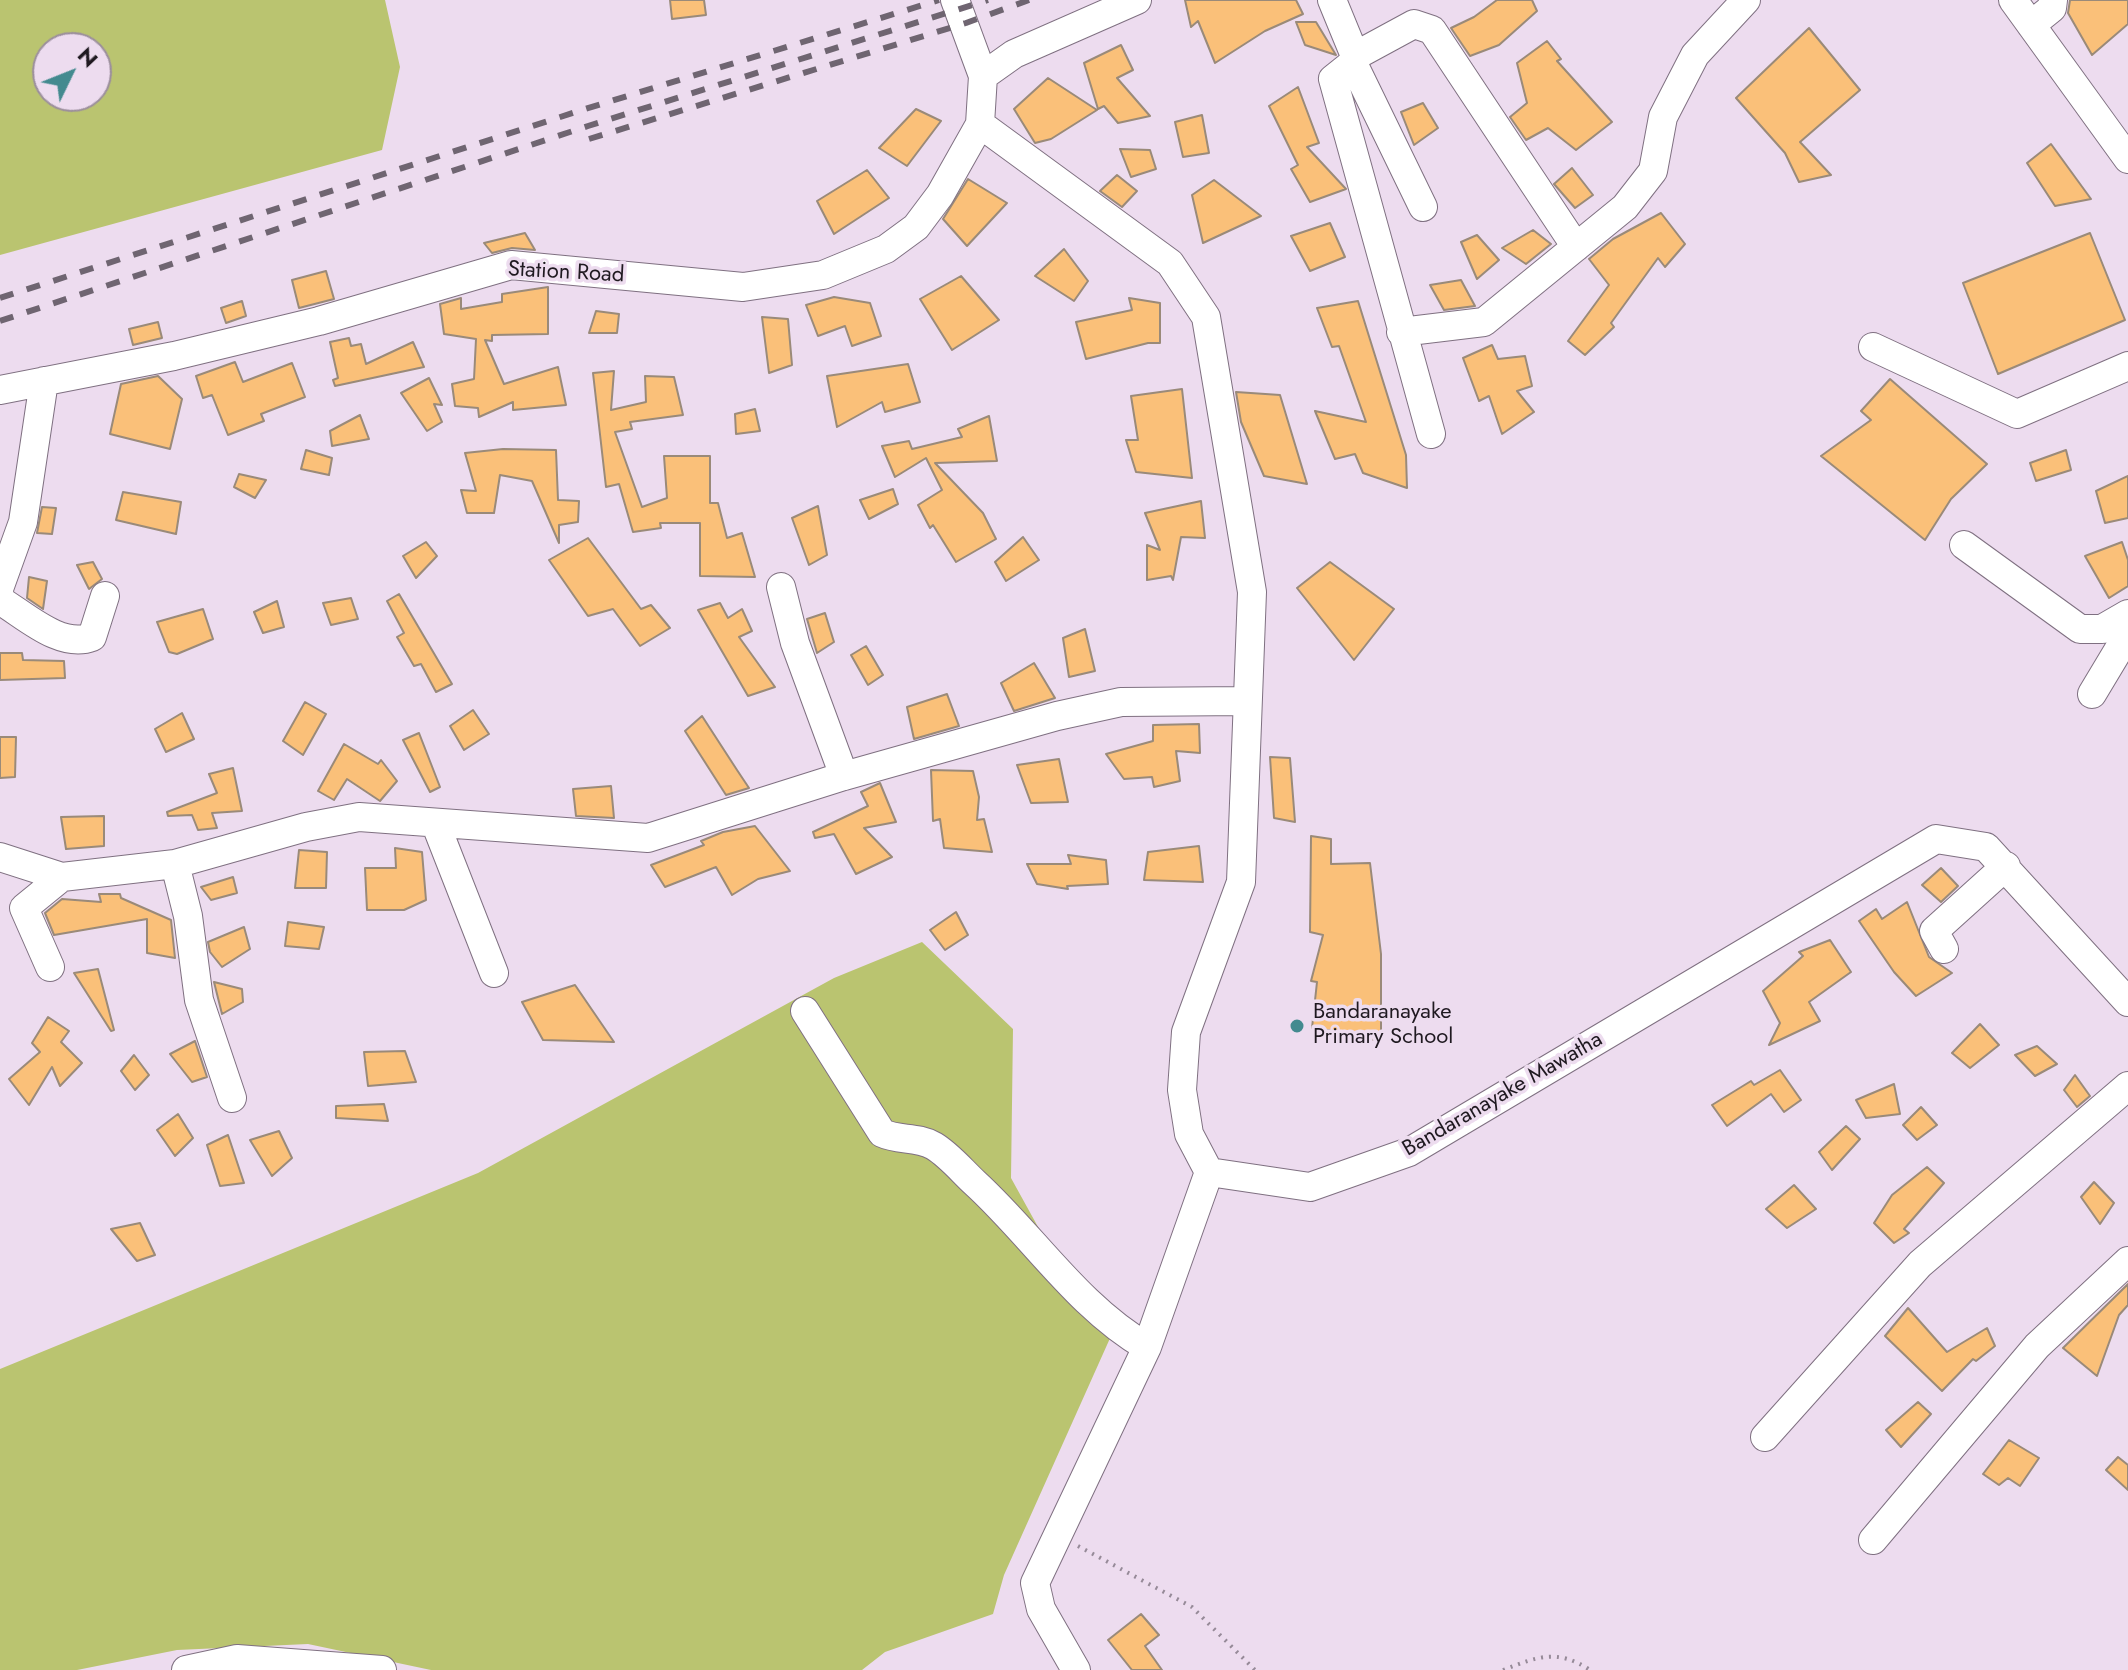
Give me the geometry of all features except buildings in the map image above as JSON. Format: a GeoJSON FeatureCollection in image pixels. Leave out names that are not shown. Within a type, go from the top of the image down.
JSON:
{"type":"FeatureCollection","features":[{"type":"Feature","properties":{"kind":"street"},"geometry":{"type":"LineString","coordinates":[[955,0],[983,76],[980,124],[1170,263],[1206,317],[1252,592],[1241,882],[1186,1032],[1182,1090],[1189,1134],[1209,1172],[1147,1347],[1035,1583],[1041,1609],[1076,1670]]}},
{"type":"Feature","properties":{"kind":"street"},"geometry":{"type":"LineString","coordinates":[[983,76],[1014,54],[1137,0]]}},
{"type":"Feature","properties":{"kind":"street"},"geometry":{"type":"LineString","coordinates":[[1332,0],[1354,59],[1423,207]]}},
{"type":"Feature","properties":{"kind":"street"},"geometry":{"type":"LineString","coordinates":[[1401,332],[1484,322],[1625,207],[1653,171],[1663,117],[1695,55],[1746,0]]}},
{"type":"Feature","properties":{"kind":"street"},"geometry":{"type":"LineString","coordinates":[[2013,0],[2128,159]]}},
{"type":"Feature","properties":{"kind":"street"},"geometry":{"type":"LineString","coordinates":[[2031,25],[2052,8],[2053,0]]}},
{"type":"Feature","properties":{"kind":"street"},"geometry":{"type":"LineString","coordinates":[[1431,434],[1333,79],[1354,59],[1414,24],[1432,30],[1576,247]]}},
{"type":"Feature","properties":{"kind":"street","name":"Station Road"},"geometry":{"type":"LineString","coordinates":[[0,390],[174,356],[319,321],[511,265],[743,287],[823,275],[886,249],[916,227],[940,195],[980,124]]}},
{"type":"Feature","properties":{"kind":"street"},"geometry":{"type":"LineString","coordinates":[[1873,347],[2017,414],[2128,366]]}},
{"type":"Feature","properties":{"kind":"street"},"geometry":{"type":"LineString","coordinates":[[0,586],[23,522],[44,381]]}},
{"type":"Feature","properties":{"kind":"street"},"geometry":{"type":"LineString","coordinates":[[1964,545],[2080,629],[2102,629],[2128,614]]}},
{"type":"Feature","properties":{"kind":"street"},"geometry":{"type":"LineString","coordinates":[[781,587],[795,643],[844,776]]}},
{"type":"Feature","properties":{"kind":"street"},"geometry":{"type":"LineString","coordinates":[[0,596],[1,601],[57,636],[82,641],[92,637],[105,596]]}},
{"type":"Feature","properties":{"kind":"street"},"geometry":{"type":"LineString","coordinates":[[2092,694],[2128,634]]}},
{"type":"Feature","properties":{"kind":"street"},"geometry":{"type":"LineString","coordinates":[[0,857],[62,877],[175,864],[306,827],[359,817],[648,838],[844,776],[1057,716],[1121,702],[1247,701]]}},
{"type":"Feature","properties":{"kind":"street"},"geometry":{"type":"LineString","coordinates":[[436,825],[494,973]]}},
{"type":"Feature","properties":{"kind":"street","name":"Bandaranayake Mawatha"},"geometry":{"type":"LineString","coordinates":[[1209,1172],[1310,1187],[1409,1152],[1936,839],[1986,847],[2128,1002]]}},
{"type":"Feature","properties":{"kind":"street"},"geometry":{"type":"LineString","coordinates":[[175,864],[188,916],[199,1000],[232,1098]]}},
{"type":"Feature","properties":{"kind":"street"},"geometry":{"type":"LineString","coordinates":[[1944,949],[1934,931],[2006,866]]}},
{"type":"Feature","properties":{"kind":"street"},"geometry":{"type":"LineString","coordinates":[[50,967],[24,908],[62,877]]}},
{"type":"Feature","properties":{"kind":"street"},"geometry":{"type":"LineString","coordinates":[[805,1011],[882,1133],[895,1139],[921,1140],[937,1148],[993,1200],[1114,1328],[1147,1347]]}},
{"type":"Feature","properties":{"kind":"street"},"geometry":{"type":"LineString","coordinates":[[1765,1437],[1920,1264],[2128,1086]]}},
{"type":"Feature","properties":{"kind":"street"},"geometry":{"type":"LineString","coordinates":[[1873,1540],[2037,1346],[2128,1261]]}},
{"type":"Feature","properties":{"kind":"street"},"geometry":{"type":"LineString","coordinates":[[186,1670],[237,1659],[382,1670]]}},
{"type":"Feature","properties":{"kind":"path"},"geometry":{"type":"LineString","coordinates":[[1057,1535],[1192,1607],[1255,1670]]}},
{"type":"Feature","properties":{"kind":"path"},"geometry":{"type":"LineString","coordinates":[[1503,1670],[1542,1655],[1576,1660],[1590,1670]]}},
{"type":"Feature","properties":{"kind":"green space"},"geometry":{"type":"Polygon","coordinates":[[[0,0],[385,0],[400,67],[382,150],[0,255],[0,0]]]}},
{"type":"Feature","properties":{"kind":"green space"},"geometry":{"type":"Polygon","coordinates":[[[922,942],[1013,1029],[1011,1178],[1085,1312],[1111,1336],[1004,1575],[993,1614],[885,1652],[862,1670],[431,1670],[308,1644],[177,1650],[77,1670],[0,1670],[0,1369],[478,1173],[834,978],[922,942]]]}},
{"type":"Feature","properties":{"kind":"railway"},"geometry":{"type":"LineString","coordinates":[[0,298],[582,110],[939,0]]}},
{"type":"Feature","properties":{"kind":"railway"},"geometry":{"type":"LineString","coordinates":[[0,321],[588,126],[988,0]]}},
{"type":"Feature","properties":{"kind":"railway"},"geometry":{"type":"LineString","coordinates":[[589,139],[966,23],[1029,0]]}},
{"type":"Feature","properties":{"kind":"place","name":"Bandaranayake Primary School"},"geometry":{"type":"Point","coordinates":[1297,1026]}}]}
